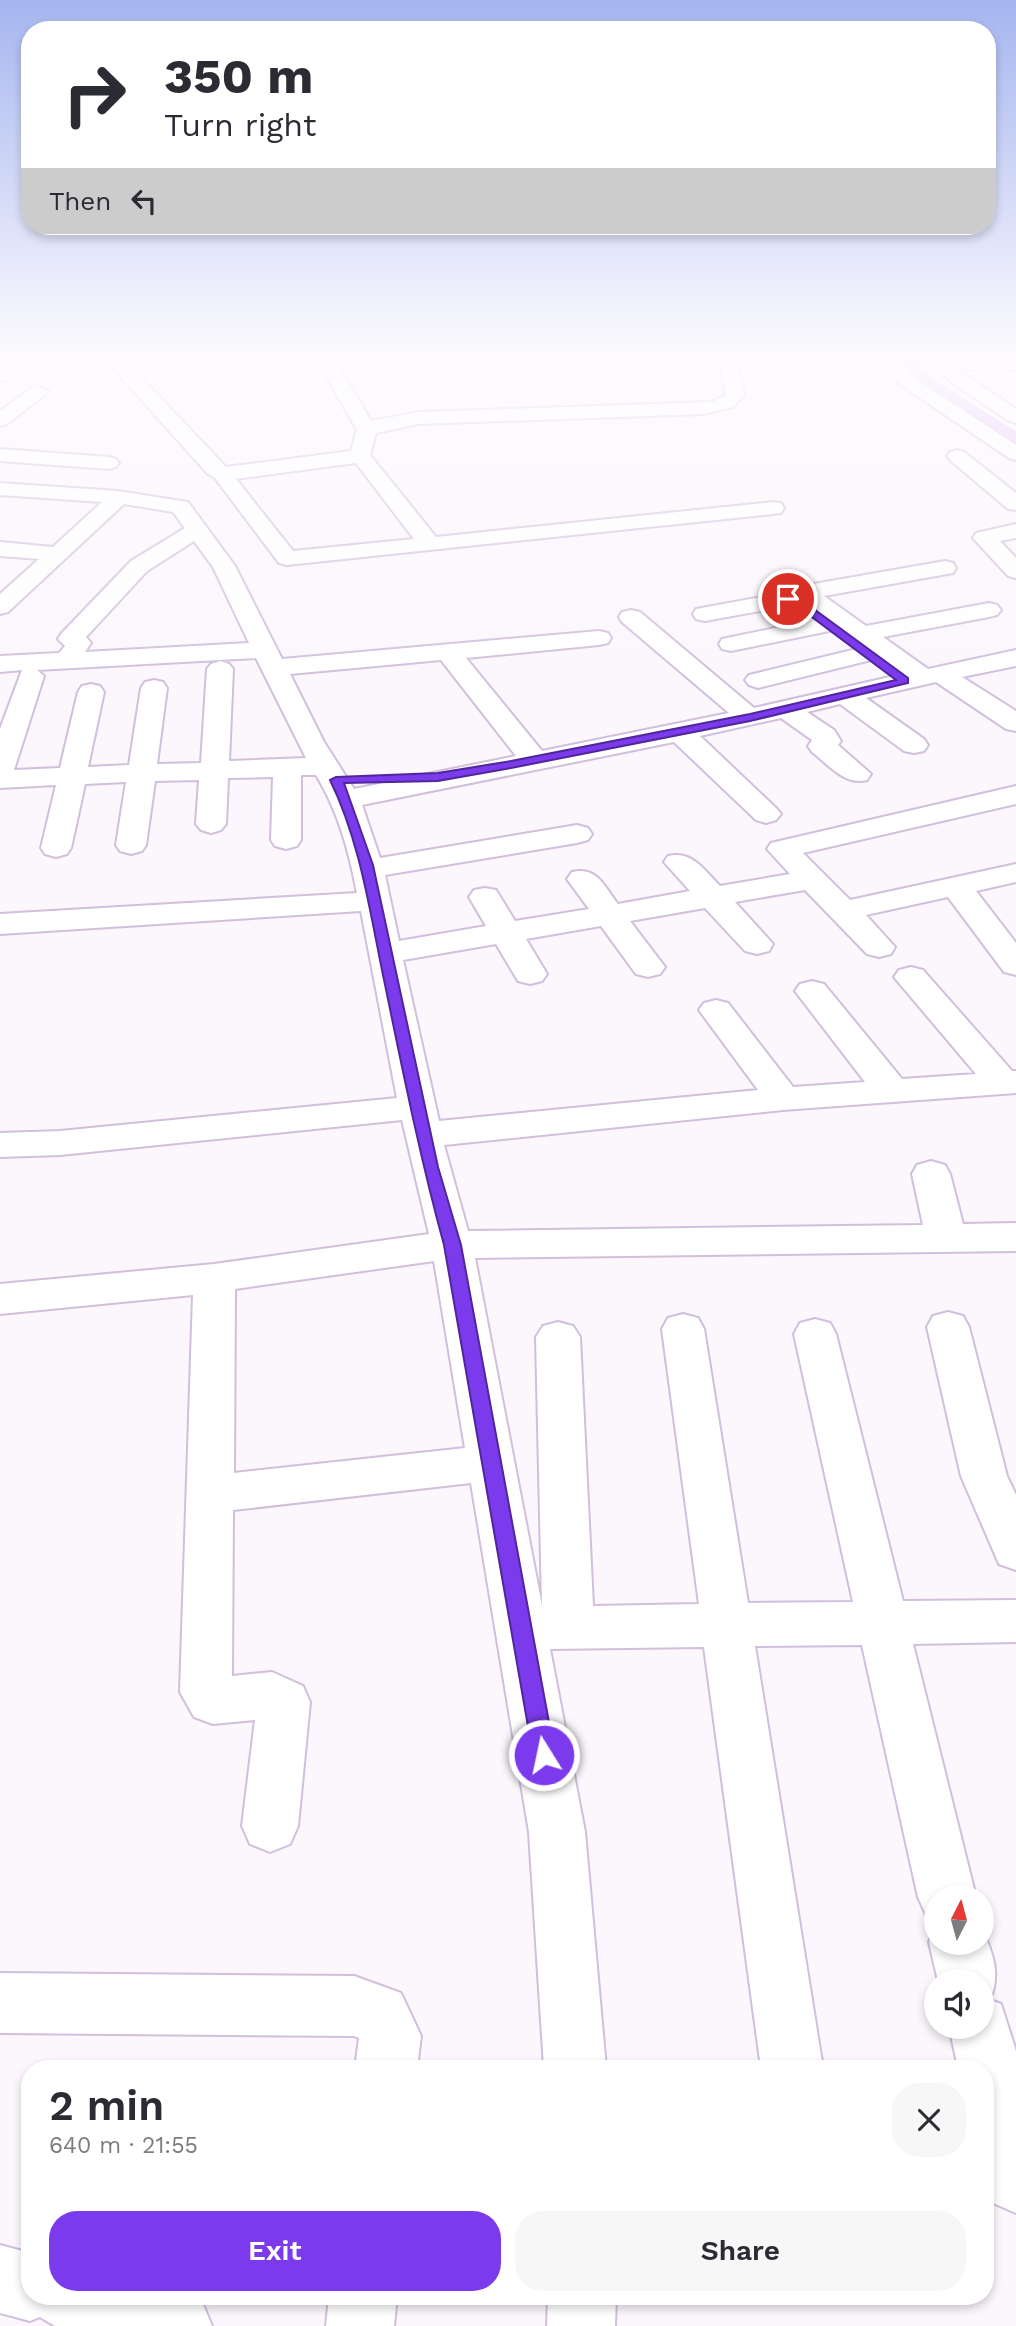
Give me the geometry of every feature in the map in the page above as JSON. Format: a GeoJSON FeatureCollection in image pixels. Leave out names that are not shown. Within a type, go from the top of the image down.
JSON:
{"type":"FeatureCollection","features":[{"type":"Feature","properties":{"kind":"street"},"geometry":{"type":"LineString","coordinates":[[212,467],[222,474],[286,558],[773,509]]}},
{"type":"Feature","properties":{"kind":"street"},"geometry":{"type":"LineString","coordinates":[[222,474],[288,467]]}},
{"type":"Feature","properties":{"kind":"street"},"geometry":{"type":"LineString","coordinates":[[369,467],[430,544]]}},
{"type":"Feature","properties":{"kind":"street"},"geometry":{"type":"LineString","coordinates":[[970,467],[1016,504]]}},
{"type":"Feature","properties":{"kind":"street"},"geometry":{"type":"LineString","coordinates":[[0,469],[180,507],[224,566],[310,742],[336,782],[371,885],[387,953],[420,1121],[452,1245],[492,1463],[545,1627]]}},
{"type":"Feature","properties":{"kind":"street"},"geometry":{"type":"LineString","coordinates":[[0,489],[118,497],[123,494]]}},
{"type":"Feature","properties":{"kind":"street"},"geometry":{"type":"LineString","coordinates":[[0,495],[123,494]]}},
{"type":"Feature","properties":{"kind":"street"},"geometry":{"type":"LineString","coordinates":[[0,607],[123,494]]}},
{"type":"Feature","properties":{"kind":"street"},"geometry":{"type":"LineString","coordinates":[[66,662],[79,643],[70,639],[113,592],[139,566],[197,530]]}},
{"type":"Feature","properties":{"kind":"street"},"geometry":{"type":"LineString","coordinates":[[1016,531],[984,538],[1016,571]]}},
{"type":"Feature","properties":{"kind":"street"},"geometry":{"type":"LineString","coordinates":[[0,549],[58,554]]}},
{"type":"Feature","properties":{"kind":"street"},"geometry":{"type":"LineString","coordinates":[[829,618],[808,596],[808,592],[951,578]]}},
{"type":"Feature","properties":{"kind":"street"},"geometry":{"type":"LineString","coordinates":[[705,614],[788,599],[797,601],[829,618],[865,644],[918,667],[1016,723]]}},
{"type":"Feature","properties":{"kind":"street"},"geometry":{"type":"LineString","coordinates":[[758,680],[865,644],[989,610]]}},
{"type":"Feature","properties":{"kind":"street"},"geometry":{"type":"LineString","coordinates":[[631,617],[750,717]]}},
{"type":"Feature","properties":{"kind":"street"},"geometry":{"type":"LineString","coordinates":[[731,644],[829,618]]}},
{"type":"Feature","properties":{"kind":"street"},"geometry":{"type":"LineString","coordinates":[[0,664],[269,659],[448,652],[599,638]]}},
{"type":"Feature","properties":{"kind":"street"},"geometry":{"type":"LineString","coordinates":[[448,652],[535,761]]}},
{"type":"Feature","properties":{"kind":"street"},"geometry":{"type":"LineString","coordinates":[[0,779],[287,767],[336,782],[438,777],[535,761],[786,709],[844,695],[918,667],[1016,657]]}},
{"type":"Feature","properties":{"kind":"street"},"geometry":{"type":"LineString","coordinates":[[211,824],[220,669]]}},
{"type":"Feature","properties":{"kind":"street"},"geometry":{"type":"LineString","coordinates":[[0,771],[31,676]]}},
{"type":"Feature","properties":{"kind":"street"},"geometry":{"type":"LineString","coordinates":[[131,845],[154,688]]}},
{"type":"Feature","properties":{"kind":"street"},"geometry":{"type":"LineString","coordinates":[[57,848],[91,692]]}},
{"type":"Feature","properties":{"kind":"street"},"geometry":{"type":"LineString","coordinates":[[844,695],[914,745]]}},
{"type":"Feature","properties":{"kind":"street"},"geometry":{"type":"LineString","coordinates":[[786,709],[824,736],[827,741],[822,746],[826,751],[857,774]]}},
{"type":"Feature","properties":{"kind":"street"},"geometry":{"type":"LineString","coordinates":[[680,732],[766,814]]}},
{"type":"Feature","properties":{"kind":"street"},"geometry":{"type":"LineString","coordinates":[[286,840],[287,767]]}},
{"type":"Feature","properties":{"kind":"street"},"geometry":{"type":"LineString","coordinates":[[879,947],[782,849],[1016,795]]}},
{"type":"Feature","properties":{"kind":"street"},"geometry":{"type":"LineString","coordinates":[[0,924],[371,885],[577,834]]}},
{"type":"Feature","properties":{"kind":"street"},"geometry":{"type":"LineString","coordinates":[[679,862],[757,944]]}},
{"type":"Feature","properties":{"kind":"street"},"geometry":{"type":"LineString","coordinates":[[841,911],[1016,873]]}},
{"type":"Feature","properties":{"kind":"street"},"geometry":{"type":"LineString","coordinates":[[583,879],[648,967]]}},
{"type":"Feature","properties":{"kind":"street"},"geometry":{"type":"LineString","coordinates":[[387,953],[811,880]]}},
{"type":"Feature","properties":{"kind":"street"},"geometry":{"type":"LineString","coordinates":[[956,886],[1016,965]]}},
{"type":"Feature","properties":{"kind":"street"},"geometry":{"type":"LineString","coordinates":[[485,897],[530,974]]}},
{"type":"Feature","properties":{"kind":"street"},"geometry":{"type":"LineString","coordinates":[[911,977],[1009,1082]]}},
{"type":"Feature","properties":{"kind":"street"},"geometry":{"type":"LineString","coordinates":[[811,991],[891,1090]]}},
{"type":"Feature","properties":{"kind":"street"},"geometry":{"type":"LineString","coordinates":[[716,1010],[783,1099]]}},
{"type":"Feature","properties":{"kind":"street"},"geometry":{"type":"LineString","coordinates":[[0,1145],[783,1099],[1009,1082]]}},
{"type":"Feature","properties":{"kind":"street"},"geometry":{"type":"LineString","coordinates":[[931,1174],[947,1239]]}},
{"type":"Feature","properties":{"kind":"street"},"geometry":{"type":"LineString","coordinates":[[0,1299],[214,1278],[452,1245],[1016,1237]]}},
{"type":"Feature","properties":{"kind":"street"},"geometry":{"type":"LineString","coordinates":[[214,1278],[206,1692],[213,1701],[272,1695],[284,1702],[270,1826]]}},
{"type":"Feature","properties":{"kind":"street"},"geometry":{"type":"LineString","coordinates":[[948,1328],[984,1476],[1016,1550]]}},
{"type":"Feature","properties":{"kind":"street"},"geometry":{"type":"LineString","coordinates":[[682,1329],[791,2060]]}},
{"type":"Feature","properties":{"kind":"street"},"geometry":{"type":"LineString","coordinates":[[815,1334],[880,1622],[944,1885]]}},
{"type":"Feature","properties":{"kind":"street"},"geometry":{"type":"LineString","coordinates":[[558,1337],[545,1627],[574,2060]]}},
{"type":"Feature","properties":{"kind":"street"},"geometry":{"type":"LineString","coordinates":[[209,1494],[492,1463]]}},
{"type":"Feature","properties":{"kind":"street"},"geometry":{"type":"LineString","coordinates":[[545,1627],[1016,1621]]}},
{"type":"Feature","properties":{"kind":"street"},"geometry":{"type":"LineString","coordinates":[[0,2003],[354,2006],[380,2014],[390,2036],[387,2060]]}},
{"type":"Feature","properties":{"kind":"street"},"geometry":{"type":"LineString","coordinates":[[982,2039],[987,2060]]}},
{"type":"Feature","properties":{"kind":"street"},"geometry":{"type":"LineString","coordinates":[[994,2088],[1016,2180]]}},
{"type":"Feature","properties":{"kind":"street"},"geometry":{"type":"LineString","coordinates":[[0,2279],[21,2285]]}},
{"type":"Feature","properties":{"kind":"street"},"geometry":{"type":"LineString","coordinates":[[99,2305],[178,2326]]}},
{"type":"Feature","properties":{"kind":"street"},"geometry":{"type":"LineString","coordinates":[[360,2326],[362,2305]]}},
{"type":"Feature","properties":{"kind":"street"},"geometry":{"type":"LineString","coordinates":[[581,2326],[582,2305]]}},
{"type":"Feature","properties":{"kind":"route"},"geometry":{"type":"LineString","coordinates":[[544,1755],[452,1245],[430,1167],[367,865],[346,800],[336,780],[438,777],[511,765],[750,717],[904,681],[797,601],[788,599]]}}]}
